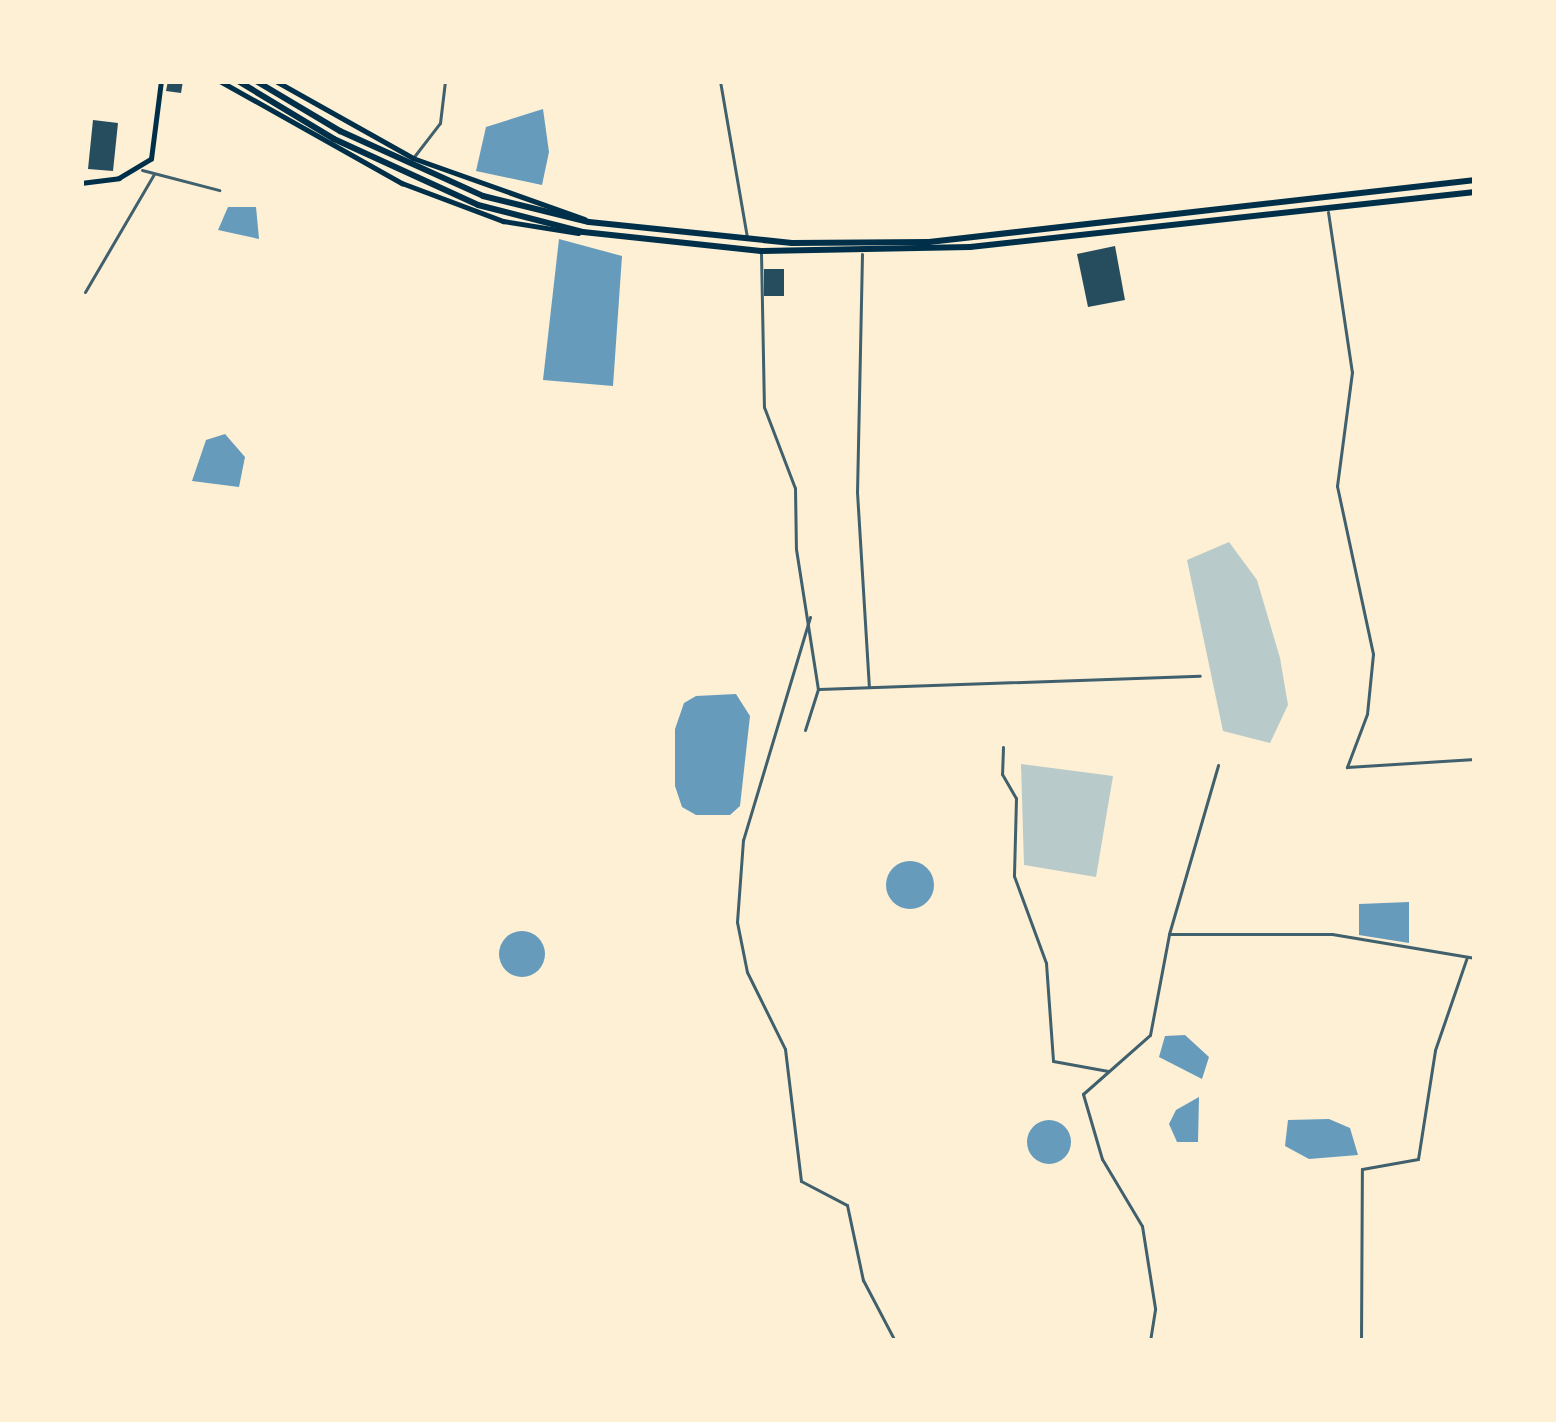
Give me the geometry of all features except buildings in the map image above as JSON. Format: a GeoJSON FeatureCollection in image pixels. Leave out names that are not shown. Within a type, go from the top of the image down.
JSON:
{"type":"FeatureCollection","features":[{"type":"Feature","properties":{"kind":"highway"},"geometry":{"type":"LineString","coordinates":[[238,81],[395,170],[491,209],[584,232],[761,251],[862,254],[1181,227],[1475,192]]}},
{"type":"Feature","properties":{"kind":"highway"},"geometry":{"type":"LineString","coordinates":[[256,81],[409,165],[483,196],[589,222],[747,239],[928,242],[1475,180]]}},
{"type":"Feature","properties":{"kind":"highway"},"geometry":{"type":"LineString","coordinates":[[1180,214],[1181,227]]}},
{"type":"Feature","properties":{"kind":"main road"},"geometry":{"type":"LineString","coordinates":[[81,183],[142,170],[158,132],[161,81]]}},
{"type":"Feature","properties":{"kind":"main road"},"geometry":{"type":"LineString","coordinates":[[220,81],[402,183],[503,221],[560,236],[584,232]]}},
{"type":"Feature","properties":{"kind":"main road"},"geometry":{"type":"LineString","coordinates":[[276,81],[413,158],[589,222]]}},
{"type":"Feature","properties":{"kind":"street"},"geometry":{"type":"LineString","coordinates":[[413,158],[440,123],[445,81]]}},
{"type":"Feature","properties":{"kind":"street"},"geometry":{"type":"LineString","coordinates":[[720,81],[747,239]]}},
{"type":"Feature","properties":{"kind":"street"},"geometry":{"type":"LineString","coordinates":[[142,170],[219,190]]}},
{"type":"Feature","properties":{"kind":"street"},"geometry":{"type":"LineString","coordinates":[[85,292],[154,174]]}},
{"type":"Feature","properties":{"kind":"street"},"geometry":{"type":"LineString","coordinates":[[1327,210],[1352,372],[1336,486],[1373,654],[1367,714],[1347,767],[1475,758]]}},
{"type":"Feature","properties":{"kind":"street"},"geometry":{"type":"LineString","coordinates":[[761,251],[764,406],[795,488],[798,565],[818,689],[805,730]]}},
{"type":"Feature","properties":{"kind":"street"},"geometry":{"type":"LineString","coordinates":[[862,254],[857,492],[869,687]]}},
{"type":"Feature","properties":{"kind":"street"},"geometry":{"type":"LineString","coordinates":[[810,617],[743,840],[737,922],[747,972],[785,1049],[800,1181],[847,1205],[863,1280],[895,1341]]}},
{"type":"Feature","properties":{"kind":"street"},"geometry":{"type":"LineString","coordinates":[[818,689],[1200,676]]}},
{"type":"Feature","properties":{"kind":"street"},"geometry":{"type":"LineString","coordinates":[[1003,747],[1002,775],[1016,798],[1014,876],[1046,963],[1053,1061],[1108,1071]]}},
{"type":"Feature","properties":{"kind":"street"},"geometry":{"type":"LineString","coordinates":[[1150,1341],[1155,1308],[1142,1226],[1081,1109],[1083,1094],[1150,1035],[1168,934],[1218,765]]}},
{"type":"Feature","properties":{"kind":"street"},"geometry":{"type":"LineString","coordinates":[[1168,934],[1333,934],[1475,958]]}},
{"type":"Feature","properties":{"kind":"street"},"geometry":{"type":"LineString","coordinates":[[1361,1341],[1362,1168],[1418,1159],[1435,1050],[1467,957]]}},
{"type":"Feature","properties":{"kind":"shaded area"},"geometry":{"type":"Polygon","coordinates":[[[1229,542],[1257,580],[1280,658],[1288,705],[1270,743],[1223,731],[1187,560],[1229,542]]]}},
{"type":"Feature","properties":{"kind":"shaded area"},"geometry":{"type":"Polygon","coordinates":[[[1021,764],[1113,776],[1096,877],[1024,865],[1021,764]]]}},
{"type":"Feature","properties":{"kind":"water"},"geometry":{"type":"Polygon","coordinates":[[[543,109],[549,152],[542,185],[476,171],[486,127],[543,109]]]}},
{"type":"Feature","properties":{"kind":"water"},"geometry":{"type":"Polygon","coordinates":[[[228,207],[256,207],[259,239],[218,230],[228,207]]]}},
{"type":"Feature","properties":{"kind":"water"},"geometry":{"type":"Polygon","coordinates":[[[559,239],[622,256],[613,386],[543,380],[559,239]]]}},
{"type":"Feature","properties":{"kind":"water"},"geometry":{"type":"Polygon","coordinates":[[[225,434],[245,457],[239,487],[192,481],[206,440],[225,434]]]}},
{"type":"Feature","properties":{"kind":"water"},"geometry":{"type":"Polygon","coordinates":[[[736,694],[750,716],[740,806],[730,815],[696,815],[682,807],[675,786],[675,729],[684,703],[696,696],[736,694]]]}},
{"type":"Feature","properties":{"kind":"water"},"geometry":{"type":"Polygon","coordinates":[[[910,861],[927,868],[934,885],[927,902],[910,909],[893,902],[886,885],[893,868],[910,861]]]}},
{"type":"Feature","properties":{"kind":"water"},"geometry":{"type":"Polygon","coordinates":[[[1409,902],[1409,943],[1359,935],[1359,904],[1409,902]]]}},
{"type":"Feature","properties":{"kind":"water"},"geometry":{"type":"Polygon","coordinates":[[[522,931],[538,938],[545,954],[538,970],[522,977],[506,970],[499,954],[506,938],[522,931]]]}},
{"type":"Feature","properties":{"kind":"water"},"geometry":{"type":"Polygon","coordinates":[[[1185,1035],[1209,1057],[1202,1079],[1159,1057],[1165,1036],[1185,1035]]]}},
{"type":"Feature","properties":{"kind":"water"},"geometry":{"type":"Polygon","coordinates":[[[1199,1097],[1198,1142],[1177,1142],[1169,1124],[1176,1110],[1199,1097]]]}},
{"type":"Feature","properties":{"kind":"water"},"geometry":{"type":"Polygon","coordinates":[[[1329,1119],[1350,1128],[1358,1155],[1309,1159],[1285,1146],[1288,1120],[1329,1119]]]}},
{"type":"Feature","properties":{"kind":"water"},"geometry":{"type":"Polygon","coordinates":[[[1049,1120],[1065,1126],[1071,1142],[1065,1158],[1049,1164],[1033,1158],[1027,1142],[1033,1126],[1049,1120]]]}}]}
